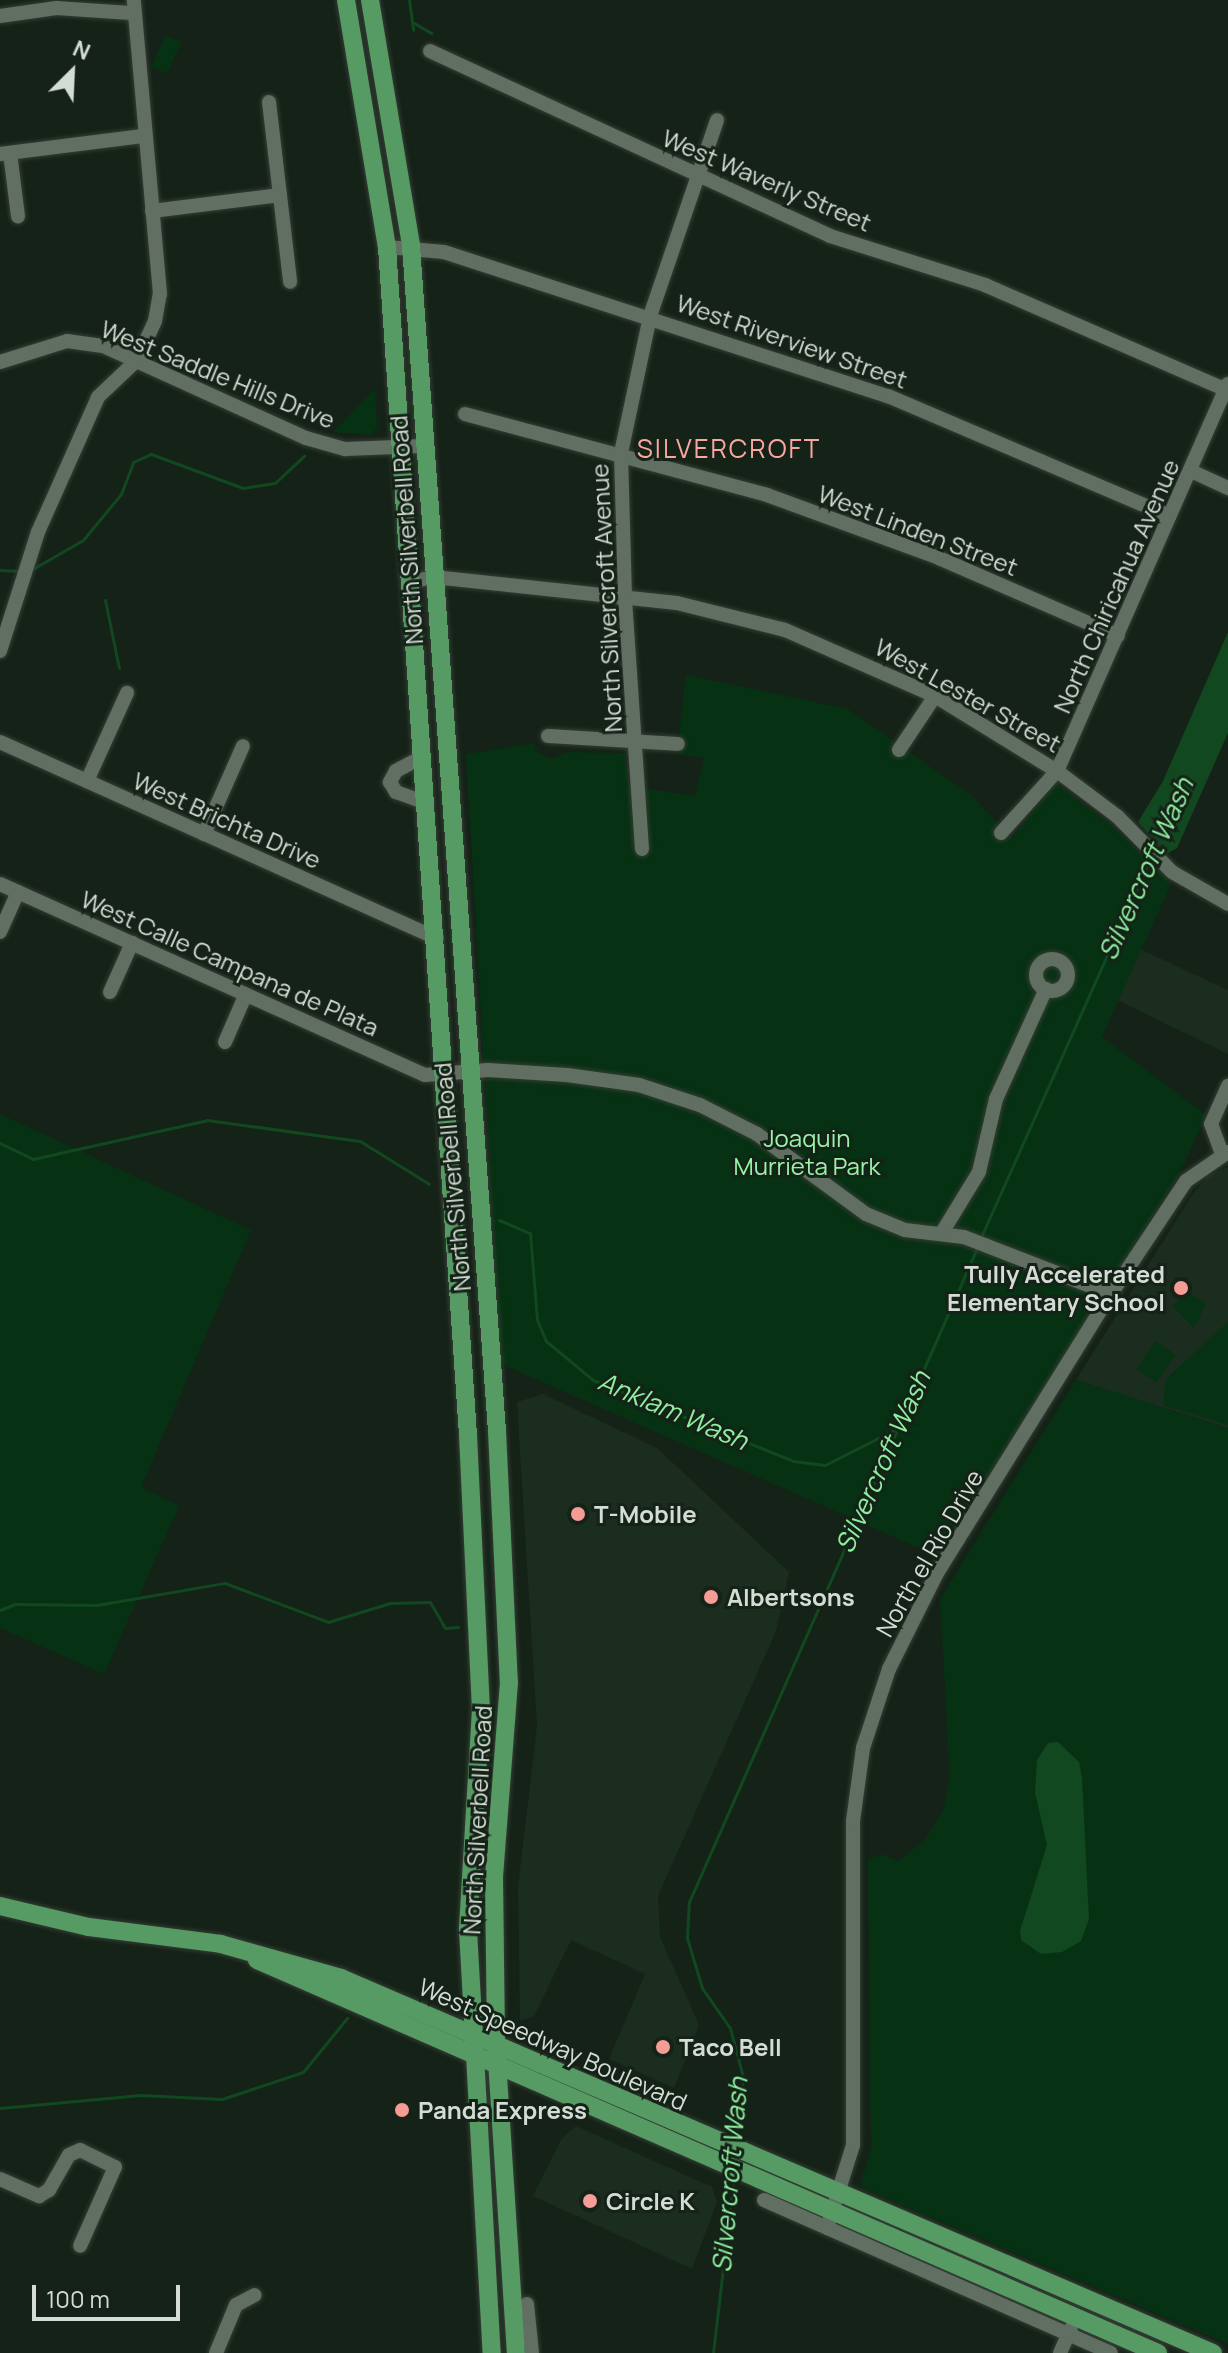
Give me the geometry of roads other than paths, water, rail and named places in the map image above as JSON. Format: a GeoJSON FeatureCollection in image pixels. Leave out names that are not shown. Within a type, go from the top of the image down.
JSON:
{"type":"FeatureCollection","features":[{"type":"Feature","properties":{"kind":"main road","name":"North Silverbell Road"},"geometry":{"type":"LineString","coordinates":[[346,0],[387,247],[399,449],[437,938],[481,1709],[468,1930],[492,2353]]}},
{"type":"Feature","properties":{"kind":"main road","name":"North Silverbell Road"},"geometry":{"type":"LineString","coordinates":[[370,0],[411,246],[467,1072],[497,1431],[509,1682],[494,1877],[496,2045],[516,2353]]}},
{"type":"Feature","properties":{"kind":"main road"},"geometry":{"type":"LineString","coordinates":[[437,938],[458,938]]}},
{"type":"Feature","properties":{"kind":"main road","name":"West Speedway Boulevard"},"geometry":{"type":"LineString","coordinates":[[1,1910],[89,1927],[221,1944],[327,1973],[473,2033],[840,2195],[1213,2353]]}},
{"type":"Feature","properties":{"kind":"main road","name":"West Speedway Boulevard"},"geometry":{"type":"LineString","coordinates":[[221,1944],[750,2178],[829,2221],[1071,2326],[1158,2353]]}},
{"type":"Feature","properties":{"kind":"main road"},"geometry":{"type":"LineString","coordinates":[[650,2135],[658,2116]]}},
{"type":"Feature","properties":{"kind":"street"},"geometry":{"type":"LineString","coordinates":[[0,16],[56,8],[132,6],[160,294],[155,321],[137,360],[98,397],[38,532],[12,605],[0,651]]}},
{"type":"Feature","properties":{"kind":"street","name":"West Waverly Street"},"geometry":{"type":"LineString","coordinates":[[430,51],[830,236],[985,285],[1227,387]]}},
{"type":"Feature","properties":{"kind":"street"},"geometry":{"type":"LineString","coordinates":[[269,102],[290,282]]}},
{"type":"Feature","properties":{"kind":"street","name":"North Silvercroft Avenue"},"geometry":{"type":"LineString","coordinates":[[642,849],[625,597],[621,453],[650,316],[717,120]]}},
{"type":"Feature","properties":{"kind":"street"},"geometry":{"type":"LineString","coordinates":[[18,216],[5,154],[143,136]]}},
{"type":"Feature","properties":{"kind":"street"},"geometry":{"type":"LineString","coordinates":[[152,211],[280,195]]}},
{"type":"Feature","properties":{"kind":"street","name":"West Riverview Street"},"geometry":{"type":"LineString","coordinates":[[387,247],[411,246],[650,316],[888,396],[1170,516]]}},
{"type":"Feature","properties":{"kind":"street","name":"West Saddle Hills Drive"},"geometry":{"type":"LineString","coordinates":[[0,362],[34,347],[67,341],[103,346],[306,438],[345,449],[423,446]]}},
{"type":"Feature","properties":{"kind":"street","name":"North Chiricahua Avenue"},"geometry":{"type":"LineString","coordinates":[[1001,833],[1057,771],[1227,387]]}},
{"type":"Feature","properties":{"kind":"street","name":"West Linden Street"},"geometry":{"type":"LineString","coordinates":[[465,414],[621,453],[767,495],[939,558],[1118,636]]}},
{"type":"Feature","properties":{"kind":"street"},"geometry":{"type":"LineString","coordinates":[[1191,471],[1228,488]]}},
{"type":"Feature","properties":{"kind":"street","name":"West Lester Street"},"geometry":{"type":"LineString","coordinates":[[409,582],[434,577],[677,603],[785,630],[935,696],[1057,771],[1197,890],[1228,904]]}},
{"type":"Feature","properties":{"kind":"street"},"geometry":{"type":"LineString","coordinates":[[87,781],[127,693]]}},
{"type":"Feature","properties":{"kind":"street"},"geometry":{"type":"LineString","coordinates":[[899,750],[935,696]]}},
{"type":"Feature","properties":{"kind":"street"},"geometry":{"type":"LineString","coordinates":[[548,736],[678,744]]}},
{"type":"Feature","properties":{"kind":"street","name":"West Brichta Drive"},"geometry":{"type":"LineString","coordinates":[[0,742],[437,938]]}},
{"type":"Feature","properties":{"kind":"street"},"geometry":{"type":"LineString","coordinates":[[204,834],[243,746]]}},
{"type":"Feature","properties":{"kind":"street"},"geometry":{"type":"LineString","coordinates":[[424,756],[396,771],[390,782],[396,792],[427,803]]}},
{"type":"Feature","properties":{"kind":"street","name":"West Calle Campana de Plata"},"geometry":{"type":"LineString","coordinates":[[0,884],[425,1075],[467,1072],[567,1075],[651,1089],[700,1105],[757,1134],[866,1214],[905,1230],[943,1231],[964,1237],[1111,1294]]}},
{"type":"Feature","properties":{"kind":"street"},"geometry":{"type":"LineString","coordinates":[[0,932],[18,892]]}},
{"type":"Feature","properties":{"kind":"street"},"geometry":{"type":"LineString","coordinates":[[110,992],[132,943]]}},
{"type":"Feature","properties":{"kind":"street"},"geometry":{"type":"LineString","coordinates":[[943,1231],[979,1172],[996,1099],[1046,989]]}},
{"type":"Feature","properties":{"kind":"street"},"geometry":{"type":"LineString","coordinates":[[225,1042],[246,994]]}},
{"type":"Feature","properties":{"kind":"street"},"geometry":{"type":"LineString","coordinates":[[1225,1153],[1211,1124],[1228,1086]]}},
{"type":"Feature","properties":{"kind":"street","name":"North el Rio Drive"},"geometry":{"type":"LineString","coordinates":[[829,2221],[840,2195],[853,2145],[853,1821],[863,1748],[889,1669],[937,1573],[1111,1294],[1186,1181],[1225,1153]]}},
{"type":"Feature","properties":{"kind":"street"},"geometry":{"type":"LineString","coordinates":[[0,2179],[39,2196],[49,2190],[69,2155],[80,2150],[115,2167],[80,2246]]}},
{"type":"Feature","properties":{"kind":"street","name":"West Speedway Boulevard"},"geometry":{"type":"LineString","coordinates":[[764,2200],[829,2221]]}},
{"type":"Feature","properties":{"kind":"street"},"geometry":{"type":"LineString","coordinates":[[216,2353],[236,2305],[255,2295]]}},
{"type":"Feature","properties":{"kind":"street"},"geometry":{"type":"LineString","coordinates":[[1060,2353],[1084,2299]]}},
{"type":"Feature","properties":{"kind":"street"},"geometry":{"type":"LineString","coordinates":[[527,2304],[532,2353]]}},
{"type":"Feature","properties":{"kind":"street","name":"West Speedway Boulevard"},"geometry":{"type":"LineString","coordinates":[[1071,2326],[1111,2353]]}},
{"type":"Feature","properties":{"kind":"waterway"},"geometry":{"type":"LineString","coordinates":[[409,0],[413,30]]}},
{"type":"Feature","properties":{"kind":"waterway"},"geometry":{"type":"LineString","coordinates":[[414,23],[431,33]]}},
{"type":"Feature","properties":{"kind":"waterway"},"geometry":{"type":"LineString","coordinates":[[31,570],[83,540],[121,494],[133,462],[151,454],[243,488],[275,483],[304,456]]}},
{"type":"Feature","properties":{"kind":"waterway"},"geometry":{"type":"LineString","coordinates":[[0,570],[20,571]]}},
{"type":"Feature","properties":{"kind":"waterway"},"geometry":{"type":"LineString","coordinates":[[105,600],[119,668]]}},
{"type":"Feature","properties":{"kind":"waterway","name":"Silvercroft Wash"},"geometry":{"type":"LineString","coordinates":[[981,1237],[1151,857]]}},
{"type":"Feature","properties":{"kind":"waterway","name":"Anklam Wash"},"geometry":{"type":"LineString","coordinates":[[0,1143],[33,1159],[207,1120],[360,1141],[429,1184]]}},
{"type":"Feature","properties":{"kind":"waterway","name":"Anklam Wash"},"geometry":{"type":"LineString","coordinates":[[499,1220],[530,1233],[537,1320],[546,1341],[593,1380],[793,1461],[825,1465],[894,1430]]}},
{"type":"Feature","properties":{"kind":"waterway","name":"Silvercroft Wash"},"geometry":{"type":"LineString","coordinates":[[736,2143],[743,2077],[730,2028],[702,1988],[687,1938],[689,1902],[977,1248]]}},
{"type":"Feature","properties":{"kind":"waterway"},"geometry":{"type":"LineString","coordinates":[[0,1610],[15,1604],[97,1605],[225,1583],[328,1622],[390,1603],[430,1602],[445,1628],[458,1627]]}},
{"type":"Feature","properties":{"kind":"waterway"},"geometry":{"type":"LineString","coordinates":[[0,2108],[140,2095],[222,2099],[303,2072],[347,2018]]}},
{"type":"Feature","properties":{"kind":"waterway","name":"Silvercroft Wash"},"geometry":{"type":"LineString","coordinates":[[713,2353],[734,2174]]}},
{"type":"Feature","properties":{"kind":"place","name":"Tully Accelerated Elementary School"},"geometry":{"type":"Point","coordinates":[1181,1288]}},
{"type":"Feature","properties":{"kind":"place","name":"T-Mobile"},"geometry":{"type":"Point","coordinates":[578,1514]}},
{"type":"Feature","properties":{"kind":"place","name":"Albertsons"},"geometry":{"type":"Point","coordinates":[711,1597]}},
{"type":"Feature","properties":{"kind":"place","name":"Taco Bell"},"geometry":{"type":"Point","coordinates":[663,2047]}},
{"type":"Feature","properties":{"kind":"place","name":"Panda Express"},"geometry":{"type":"Point","coordinates":[402,2110]}},
{"type":"Feature","properties":{"kind":"place","name":"Circle K"},"geometry":{"type":"Point","coordinates":[590,2201]}},
{"type":"Feature","properties":{"kind":"district","name":"SILVERCROFT"},"geometry":{"type":"Point","coordinates":[729,449]}},
{"type":"Feature","properties":{"kind":"park label","name":"Joaquin Murrieta Park"},"geometry":{"type":"Point","coordinates":[807,1152]}}]}
